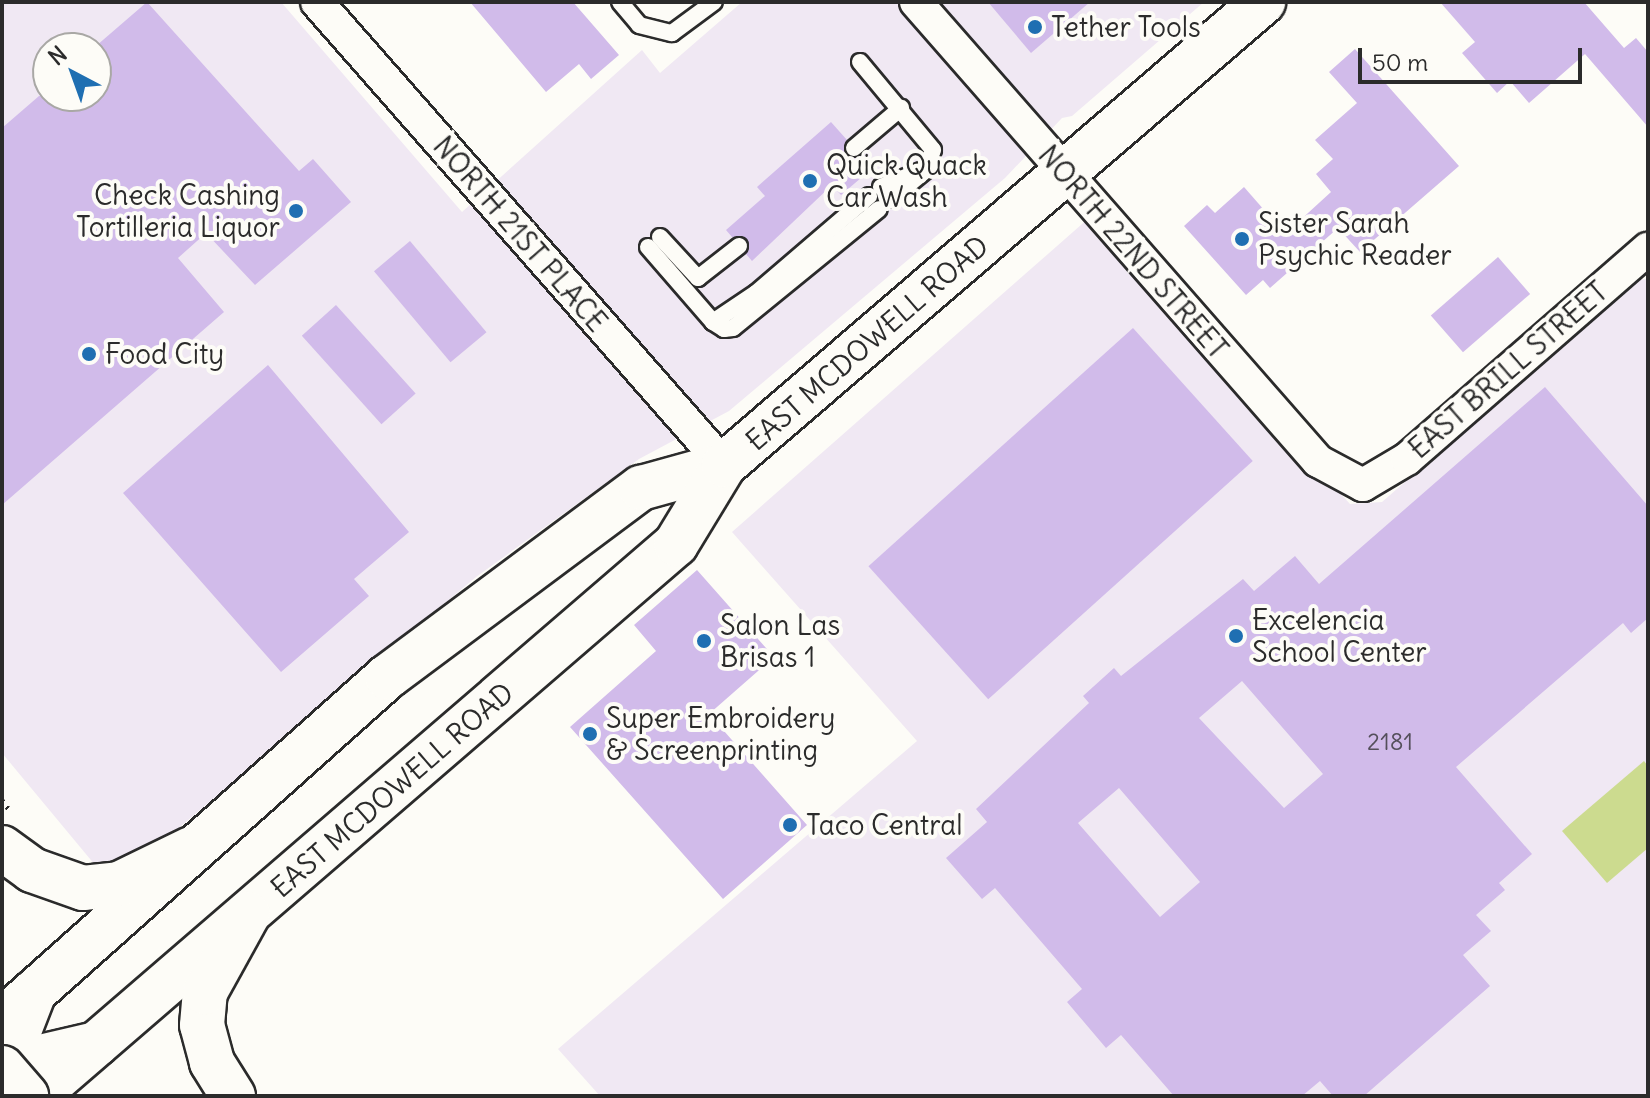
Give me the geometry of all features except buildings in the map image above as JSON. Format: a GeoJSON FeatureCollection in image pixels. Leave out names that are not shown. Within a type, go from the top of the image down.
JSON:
{"type":"FeatureCollection","features":[{"type":"Feature","properties":{"kind":"main road","name":"EAST MCDOWELL ROAD"},"geometry":{"type":"LineString","coordinates":[[36,1096],[676,544],[724,465],[1263,2]]}},
{"type":"Feature","properties":{"kind":"main road","name":"EAST MCDOWELL ROAD"},"geometry":{"type":"LineString","coordinates":[[18,1006],[387,677],[641,488],[724,465]]}},
{"type":"Feature","properties":{"kind":"main road"},"geometry":{"type":"LineString","coordinates":[[2,848],[32,870],[83,888],[119,884],[191,849]]}},
{"type":"Feature","properties":{"kind":"main road"},"geometry":{"type":"LineString","coordinates":[[233,1096],[212,1062],[202,1025],[205,992],[248,914]]}},
{"type":"Feature","properties":{"kind":"main road"},"geometry":{"type":"LineString","coordinates":[[18,1006],[8,1074],[96,1044]]}},
{"type":"Feature","properties":{"kind":"street","name":"NORTH 21ST PLACE"},"geometry":{"type":"LineString","coordinates":[[317,2],[724,465]]}},
{"type":"Feature","properties":{"kind":"street","name":"NORTH 22ND STREET"},"geometry":{"type":"LineString","coordinates":[[916,2],[1064,175],[1318,461],[1363,485]]}},
{"type":"Feature","properties":{"kind":"street","name":"EAST BRILL STREET"},"geometry":{"type":"LineString","coordinates":[[1363,485],[1407,459],[1648,249]]}},
{"type":"Feature","properties":{"kind":"lane"},"geometry":{"type":"LineString","coordinates":[[620,2],[639,25],[672,33],[714,2]]}},
{"type":"Feature","properties":{"kind":"lane"},"geometry":{"type":"LineString","coordinates":[[739,246],[698,278],[654,242],[713,322],[724,329],[747,320],[880,198],[926,170],[933,150],[929,141],[860,62]]}},
{"type":"Feature","properties":{"kind":"lane"},"geometry":{"type":"LineString","coordinates":[[854,148],[901,108]]}},
{"type":"Feature","properties":{"kind":"shaded area"},"geometry":{"type":"Polygon","coordinates":[[[2,2],[281,2],[462,212],[642,50],[660,73],[742,2],[1204,2],[1072,116],[1062,118],[1005,178],[729,411],[639,459],[476,577],[155,848],[105,877],[2,753],[2,2]]]}},
{"type":"Feature","properties":{"kind":"shaded area","name":"Excelencia School Center"},"geometry":{"type":"Polygon","coordinates":[[[1090,217],[1350,504],[1382,502],[1637,280],[1648,279],[1648,1096],[600,1096],[558,1049],[917,741],[732,532],[1090,217]]]}},
{"type":"Feature","properties":{"kind":"green space"},"geometry":{"type":"Polygon","coordinates":[[[1644,761],[1648,766],[1648,848],[1607,883],[1562,831],[1644,761]]]}},
{"type":"Feature","properties":{"kind":"place","name":"Tether Tools"},"geometry":{"type":"Point","coordinates":[1035,27]}},
{"type":"Feature","properties":{"kind":"place","name":"Quick Quack Car Wash"},"geometry":{"type":"Point","coordinates":[810,181]}},
{"type":"Feature","properties":{"kind":"place","name":"Check Cashing Tortilleria Liquor"},"geometry":{"type":"Point","coordinates":[296,211]}},
{"type":"Feature","properties":{"kind":"place","name":"Sister Sarah Psychic Reader"},"geometry":{"type":"Point","coordinates":[1242,239]}},
{"type":"Feature","properties":{"kind":"place","name":"Food City"},"geometry":{"type":"Point","coordinates":[89,354]}},
{"type":"Feature","properties":{"kind":"place","name":"Excelencia School Center"},"geometry":{"type":"Point","coordinates":[1236,636]}},
{"type":"Feature","properties":{"kind":"place","name":"Salon Las Brisas 1"},"geometry":{"type":"Point","coordinates":[704,641]}},
{"type":"Feature","properties":{"kind":"place","name":"Super Embroidery & Screenprinting"},"geometry":{"type":"Point","coordinates":[590,734]}},
{"type":"Feature","properties":{"kind":"place","name":"Taco Central"},"geometry":{"type":"Point","coordinates":[790,825]}}]}
